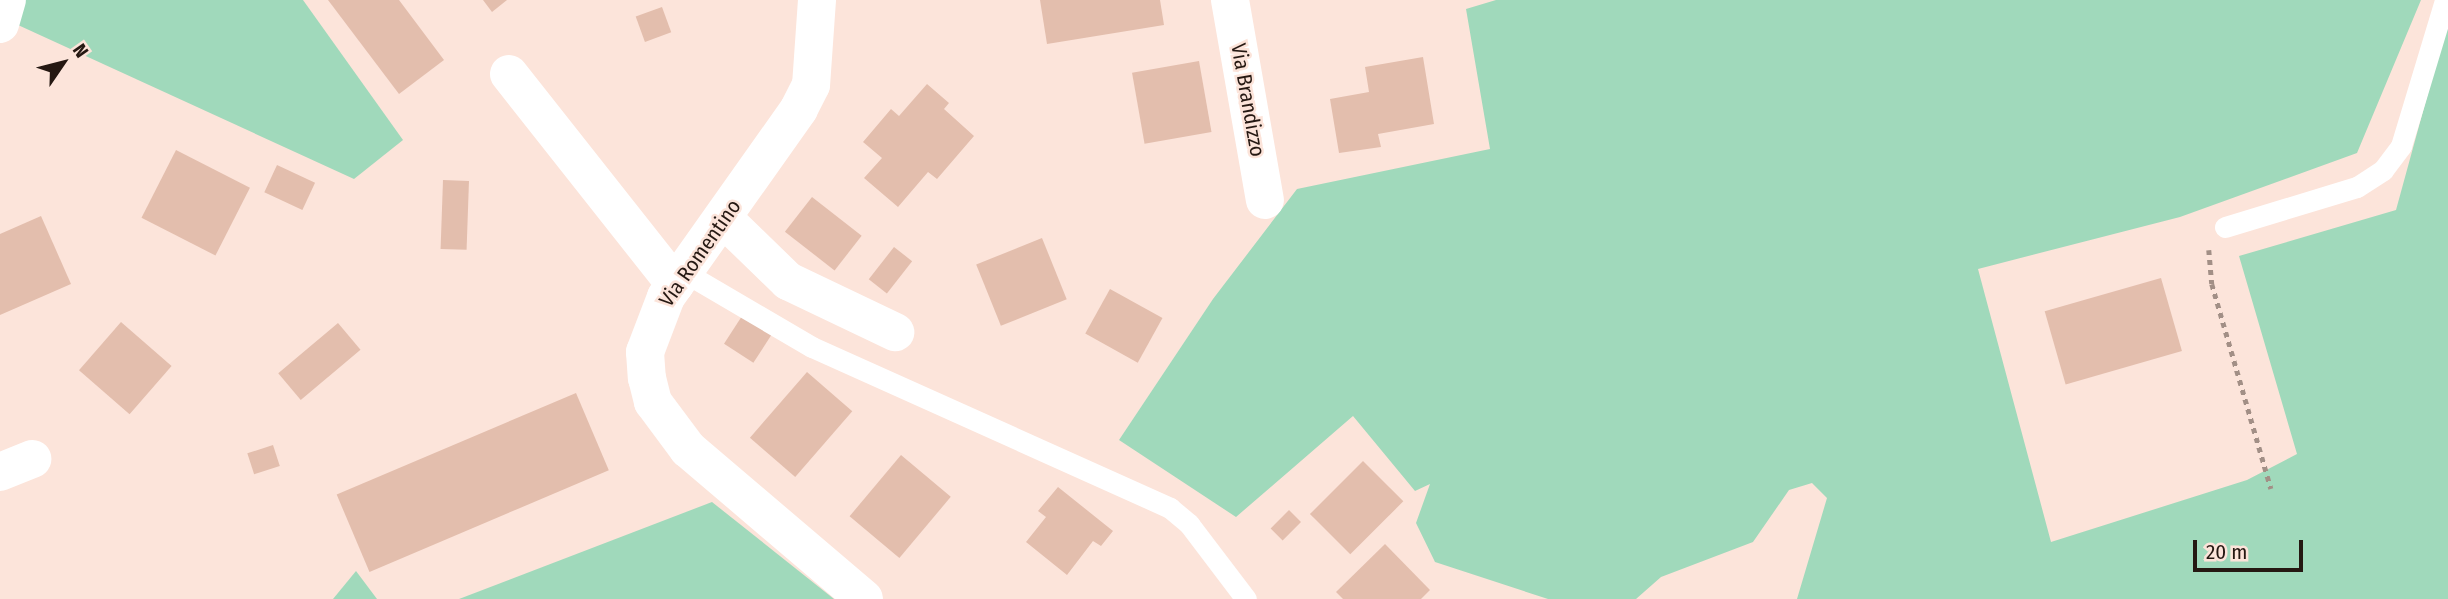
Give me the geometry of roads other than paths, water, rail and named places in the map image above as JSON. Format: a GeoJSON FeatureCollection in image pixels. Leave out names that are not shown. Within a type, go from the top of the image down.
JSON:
{"type":"FeatureCollection","features":[{"type":"Feature","properties":{"kind":"street"},"geometry":{"type":"LineString","coordinates":[[0,24],[7,0]]}},
{"type":"Feature","properties":{"kind":"street","name":"Via Romentino"},"geometry":{"type":"LineString","coordinates":[[817,0],[811,85],[799,109],[679,278],[652,326],[645,352],[653,402],[688,449],[864,599]]}},
{"type":"Feature","properties":{"kind":"street","name":"Via Brandizzo"},"geometry":{"type":"LineString","coordinates":[[1230,0],[1265,200]]}},
{"type":"Feature","properties":{"kind":"street"},"geometry":{"type":"LineString","coordinates":[[509,74],[679,278]]}},
{"type":"Feature","properties":{"kind":"street"},"geometry":{"type":"LineString","coordinates":[[723,218],[788,281],[895,332]]}},
{"type":"Feature","properties":{"kind":"lane"},"geometry":{"type":"LineString","coordinates":[[2225,227],[2357,187],[2384,170],[2401,146],[2445,0]]}},
{"type":"Feature","properties":{"kind":"lane"},"geometry":{"type":"LineString","coordinates":[[679,278],[812,347],[1170,508],[1194,530],[1246,599]]}}]}
